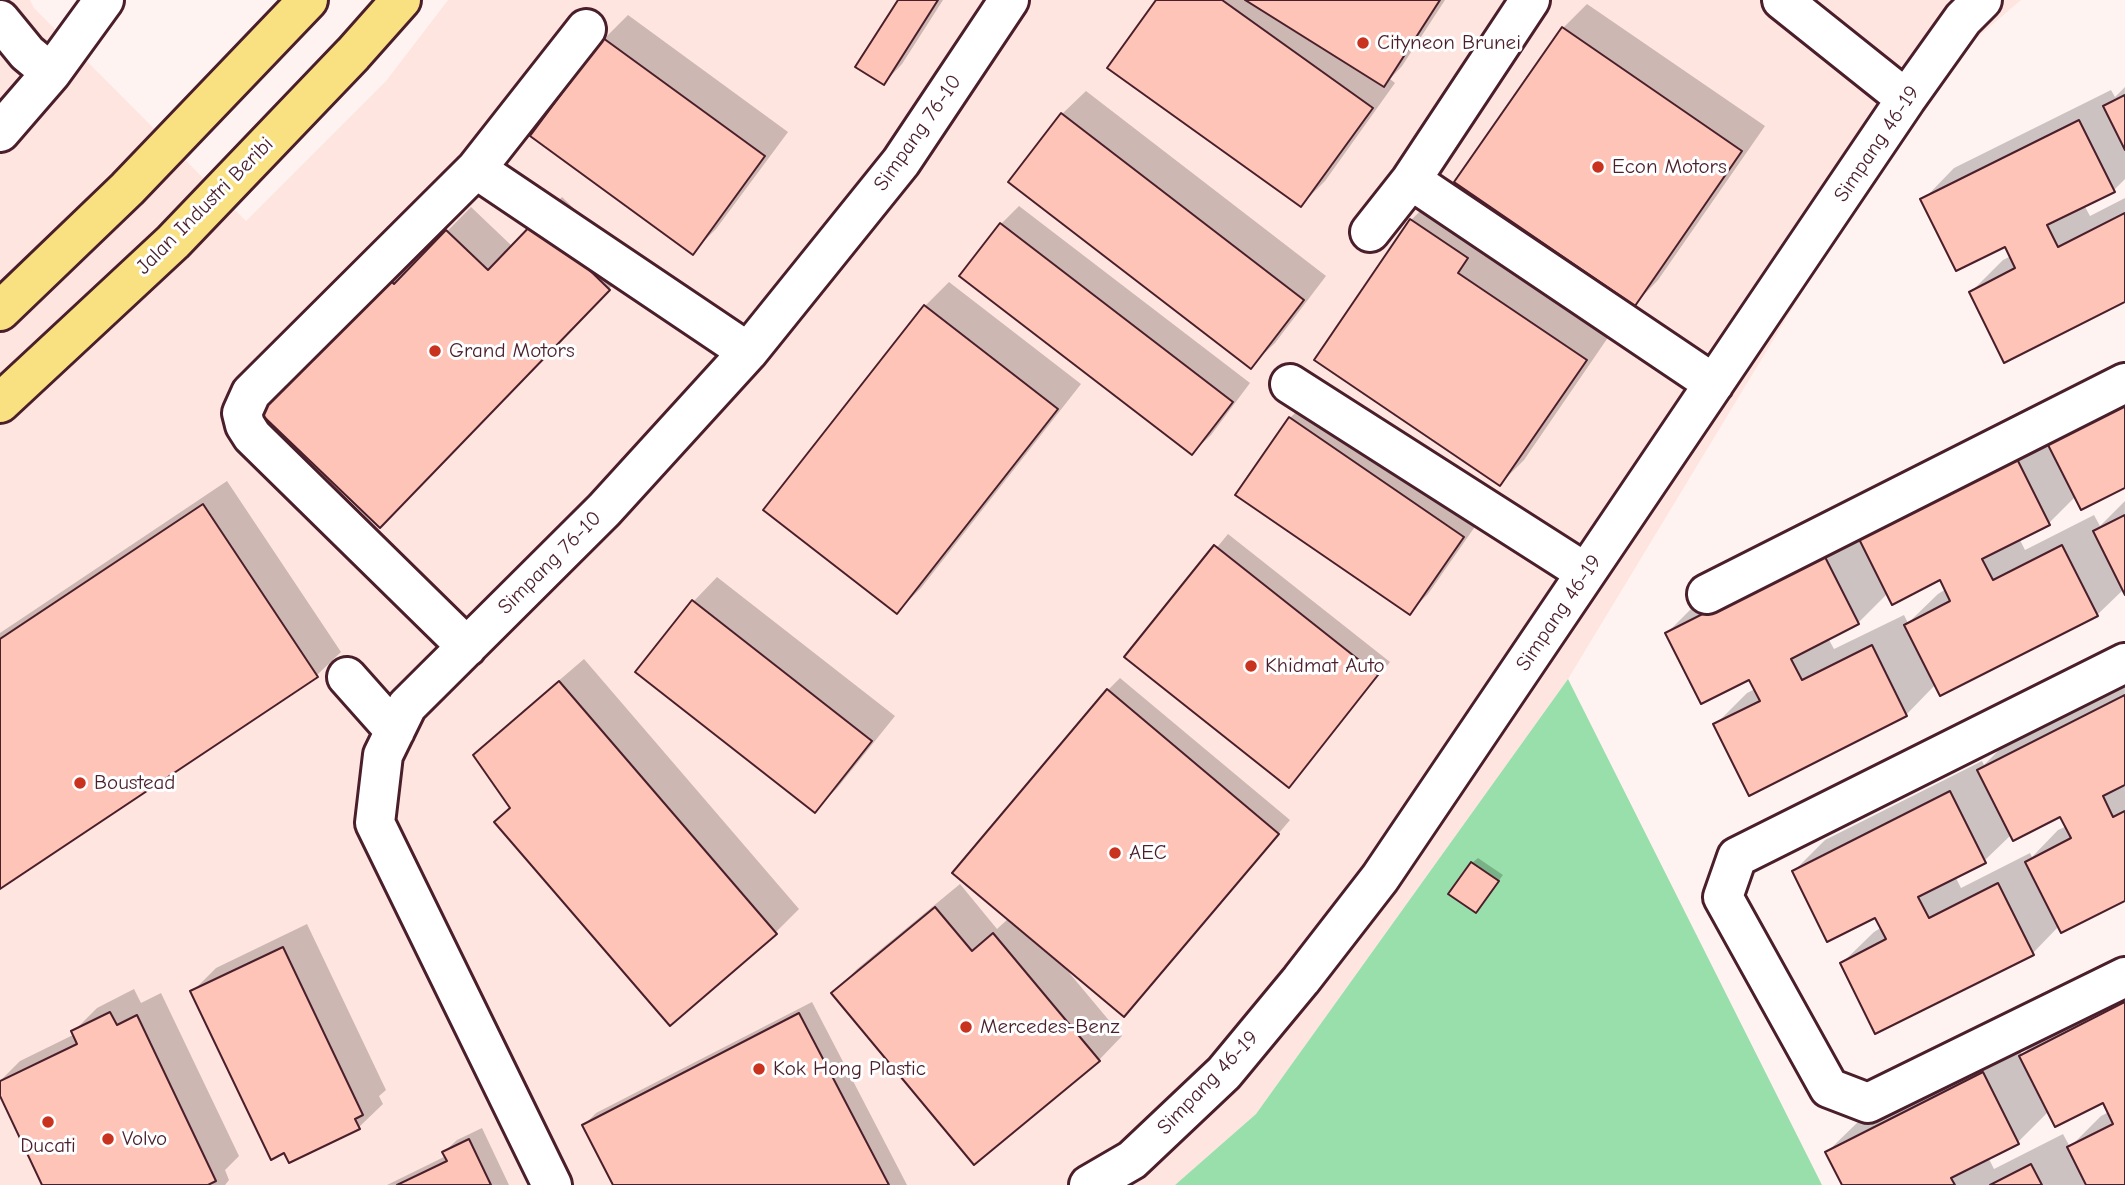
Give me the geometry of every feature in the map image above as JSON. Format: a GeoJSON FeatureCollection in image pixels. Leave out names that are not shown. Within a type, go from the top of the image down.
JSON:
{"type":"FeatureCollection","features":[{"type":"Feature","properties":{"kind":"main road"},"geometry":{"type":"LineString","coordinates":[[0,311],[127,189],[308,0]]}},
{"type":"Feature","properties":{"kind":"main road","name":"Jalan Industri Beribi"},"geometry":{"type":"LineString","coordinates":[[0,403],[173,242],[401,0]]}},
{"type":"Feature","properties":{"kind":"street"},"geometry":{"type":"LineString","coordinates":[[0,132],[51,73],[104,0]]}},
{"type":"Feature","properties":{"kind":"street","name":"Simpang 76-10"},"geometry":{"type":"LineString","coordinates":[[552,1185],[374,823],[383,755],[407,706],[604,510],[748,352],[901,162],[1009,0]]}},
{"type":"Feature","properties":{"kind":"street"},"geometry":{"type":"LineString","coordinates":[[1370,232],[1411,180],[1530,0]]}},
{"type":"Feature","properties":{"kind":"street"},"geometry":{"type":"LineString","coordinates":[[1782,0],[1906,99]]}},
{"type":"Feature","properties":{"kind":"street","name":"Simpang 46-19"},"geometry":{"type":"LineString","coordinates":[[1089,1185],[1132,1160],[1224,1073],[1380,878],[1906,99],[1964,19],[1982,0]]}},
{"type":"Feature","properties":{"kind":"street"},"geometry":{"type":"LineString","coordinates":[[0,20],[27,53],[51,73]]}},
{"type":"Feature","properties":{"kind":"street"},"geometry":{"type":"LineString","coordinates":[[467,647],[252,436],[242,413],[251,393],[476,169],[586,29]]}},
{"type":"Feature","properties":{"kind":"street"},"geometry":{"type":"LineString","coordinates":[[476,169],[748,352]]}},
{"type":"Feature","properties":{"kind":"street"},"geometry":{"type":"LineString","coordinates":[[1411,180],[1714,384]]}},
{"type":"Feature","properties":{"kind":"street"},"geometry":{"type":"LineString","coordinates":[[1707,594],[2125,383]]}},
{"type":"Feature","properties":{"kind":"street"},"geometry":{"type":"LineString","coordinates":[[1290,384],[1586,573]]}},
{"type":"Feature","properties":{"kind":"street"},"geometry":{"type":"LineString","coordinates":[[2125,663],[1737,857],[1723,897],[1829,1088],[1868,1103],[2125,977]]}},
{"type":"Feature","properties":{"kind":"street"},"geometry":{"type":"LineString","coordinates":[[347,677],[395,731]]}},
{"type":"Feature","properties":{"kind":"shaded area"},"geometry":{"type":"Polygon","coordinates":[[[0,0],[30,0],[34,8],[246,221],[386,81],[448,0],[2021,0],[1973,41],[1864,190],[1568,679],[1256,1114],[1175,1185],[0,1185],[0,0]]]}},
{"type":"Feature","properties":{"kind":"green space"},"geometry":{"type":"Polygon","coordinates":[[[1568,679],[1822,1185],[1175,1185],[1256,1114],[1568,679]]]}},
{"type":"Feature","properties":{"kind":"building"},"geometry":{"type":"Polygon","coordinates":[[[898,0],[938,0],[884,85],[855,67],[898,0]]]}},
{"type":"Feature","properties":{"kind":"building"},"geometry":{"type":"Polygon","coordinates":[[[1156,0],[1222,0],[1373,108],[1301,207],[1107,68],[1156,0]]]}},
{"type":"Feature","properties":{"kind":"building","name":"Cityneon Brunei"},"geometry":{"type":"Polygon","coordinates":[[[1245,0],[1440,0],[1384,87],[1245,0]]]}},
{"type":"Feature","properties":{"kind":"building","name":"Econ Motors"},"geometry":{"type":"Polygon","coordinates":[[[1562,27],[1742,151],[1635,306],[1454,182],[1562,27]]]}},
{"type":"Feature","properties":{"kind":"building"},"geometry":{"type":"Polygon","coordinates":[[[603,38],[765,156],[693,255],[530,136],[603,38]]]}},
{"type":"Feature","properties":{"kind":"building"},"geometry":{"type":"Polygon","coordinates":[[[2125,95],[2125,150],[2103,106],[2125,95]]]}},
{"type":"Feature","properties":{"kind":"building"},"geometry":{"type":"Polygon","coordinates":[[[1061,113],[1304,300],[1251,369],[1008,182],[1061,113]]]}},
{"type":"Feature","properties":{"kind":"building"},"geometry":{"type":"Polygon","coordinates":[[[2079,120],[2115,192],[2047,225],[2058,247],[2125,213],[2125,302],[2004,363],[1969,292],[2015,268],[2005,247],[1956,271],[1920,199],[2079,120]]]}},
{"type":"Feature","properties":{"kind":"building","name":"Grand Motors"},"geometry":{"type":"Polygon","coordinates":[[[537,219],[610,290],[380,528],[260,413],[389,279],[394,284],[446,230],[488,270],[537,219]]]}},
{"type":"Feature","properties":{"kind":"building"},"geometry":{"type":"Polygon","coordinates":[[[1410,219],[1468,258],[1458,273],[1587,360],[1500,486],[1314,360],[1410,219]]]}},
{"type":"Feature","properties":{"kind":"building"},"geometry":{"type":"Polygon","coordinates":[[[1000,223],[1233,402],[1192,455],[959,276],[1000,223]]]}},
{"type":"Feature","properties":{"kind":"building"},"geometry":{"type":"Polygon","coordinates":[[[924,305],[1058,409],[897,614],[763,510],[924,305]]]}},
{"type":"Feature","properties":{"kind":"building"},"geometry":{"type":"Polygon","coordinates":[[[2125,399],[2125,488],[2081,510],[2045,439],[2125,399]]]}},
{"type":"Feature","properties":{"kind":"building"},"geometry":{"type":"Polygon","coordinates":[[[1289,417],[1464,537],[1410,615],[1235,495],[1289,417]]]}},
{"type":"Feature","properties":{"kind":"building"},"geometry":{"type":"Polygon","coordinates":[[[2014,453],[2050,525],[1982,559],[1993,580],[2062,545],[2098,616],[1940,696],[1904,625],[1950,601],[1940,580],[1892,605],[1856,533],[2014,453]]]}},
{"type":"Feature","properties":{"kind":"building","name":"Boustead"},"geometry":{"type":"Polygon","coordinates":[[[203,504],[318,677],[0,889],[0,639],[203,504]]]}},
{"type":"Feature","properties":{"kind":"building"},"geometry":{"type":"Polygon","coordinates":[[[2125,515],[2125,595],[2093,531],[2125,515]]]}},
{"type":"Feature","properties":{"kind":"building","name":"Khidmat Auto"},"geometry":{"type":"Polygon","coordinates":[[[1214,545],[1378,675],[1289,788],[1124,657],[1214,545]]]}},
{"type":"Feature","properties":{"kind":"building"},"geometry":{"type":"Polygon","coordinates":[[[1823,553],[1859,624],[1791,659],[1802,680],[1872,645],[1907,716],[1749,796],[1713,724],[1760,701],[1749,680],[1701,704],[1665,633],[1823,553]]]}},
{"type":"Feature","properties":{"kind":"building"},"geometry":{"type":"Polygon","coordinates":[[[692,600],[872,741],[815,813],[635,672],[692,600]]]}},
{"type":"Feature","properties":{"kind":"building"},"geometry":{"type":"Polygon","coordinates":[[[559,681],[777,934],[670,1026],[494,822],[510,808],[473,755],[559,681]]]}},
{"type":"Feature","properties":{"kind":"building","name":"AEC"},"geometry":{"type":"Polygon","coordinates":[[[1107,689],[1279,834],[1124,1017],[952,873],[1107,689]]]}},
{"type":"Feature","properties":{"kind":"building"},"geometry":{"type":"Polygon","coordinates":[[[2125,695],[2125,785],[2103,796],[2113,817],[2125,811],[2125,901],[2061,933],[2025,862],[2071,838],[2060,817],[2013,841],[1977,770],[2125,695]]]}},
{"type":"Feature","properties":{"kind":"building"},"geometry":{"type":"Polygon","coordinates":[[[1950,791],[1986,863],[1918,897],[1929,918],[1998,883],[2034,955],[1875,1034],[1840,963],[1886,939],[1875,918],[1827,942],[1792,871],[1950,791]]]}},
{"type":"Feature","properties":{"kind":"building"},"geometry":{"type":"Polygon","coordinates":[[[1471,862],[1499,881],[1476,913],[1448,894],[1471,862]]]}},
{"type":"Feature","properties":{"kind":"building","name":"Mercedes-Benz"},"geometry":{"type":"Polygon","coordinates":[[[935,907],[972,951],[993,933],[1100,1061],[974,1165],[831,993],[935,907]]]}},
{"type":"Feature","properties":{"kind":"building"},"geometry":{"type":"Polygon","coordinates":[[[283,947],[363,1115],[355,1119],[360,1129],[289,1163],[284,1153],[271,1160],[190,991],[283,947]]]}},
{"type":"Feature","properties":{"kind":"building"},"geometry":{"type":"Polygon","coordinates":[[[2125,1002],[2125,1185],[2086,1185],[2067,1147],[2113,1124],[2103,1103],[2055,1127],[2019,1056],[2125,1002]]]}},
{"type":"Feature","properties":{"kind":"building","name":"Volvo"},"geometry":{"type":"Polygon","coordinates":[[[110,1012],[117,1025],[137,1015],[216,1181],[208,1185],[42,1185],[0,1096],[0,1081],[77,1044],[71,1031],[110,1012]]]}},
{"type":"Feature","properties":{"kind":"building","name":"Kok Hong Plastic"},"geometry":{"type":"Polygon","coordinates":[[[799,1013],[889,1185],[613,1185],[582,1125],[799,1013]]]}},
{"type":"Feature","properties":{"kind":"building"},"geometry":{"type":"Polygon","coordinates":[[[1983,1072],[2019,1144],[1951,1178],[1955,1185],[1842,1185],[1825,1152],[1983,1072]]]}},
{"type":"Feature","properties":{"kind":"building"},"geometry":{"type":"Polygon","coordinates":[[[469,1139],[491,1185],[397,1185],[447,1161],[442,1152],[469,1139]]]}},
{"type":"Feature","properties":{"kind":"building"},"geometry":{"type":"Polygon","coordinates":[[[2031,1164],[2042,1185],[1990,1185],[2031,1164]]]}},
{"type":"Feature","properties":{"kind":"place","name":"Cityneon Brunei"},"geometry":{"type":"Point","coordinates":[1363,43]}},
{"type":"Feature","properties":{"kind":"place","name":"Econ Motors"},"geometry":{"type":"Point","coordinates":[1598,167]}},
{"type":"Feature","properties":{"kind":"place","name":"Grand Motors"},"geometry":{"type":"Point","coordinates":[435,351]}},
{"type":"Feature","properties":{"kind":"place","name":"Khidmat Auto"},"geometry":{"type":"Point","coordinates":[1251,666]}},
{"type":"Feature","properties":{"kind":"place","name":"Boustead"},"geometry":{"type":"Point","coordinates":[80,783]}},
{"type":"Feature","properties":{"kind":"place","name":"AEC"},"geometry":{"type":"Point","coordinates":[1115,853]}},
{"type":"Feature","properties":{"kind":"place","name":"Mercedes-Benz"},"geometry":{"type":"Point","coordinates":[966,1027]}},
{"type":"Feature","properties":{"kind":"place","name":"Kok Hong Plastic"},"geometry":{"type":"Point","coordinates":[759,1069]}},
{"type":"Feature","properties":{"kind":"place","name":"Ducati"},"geometry":{"type":"Point","coordinates":[48,1122]}},
{"type":"Feature","properties":{"kind":"place","name":"Volvo"},"geometry":{"type":"Point","coordinates":[108,1139]}}]}
